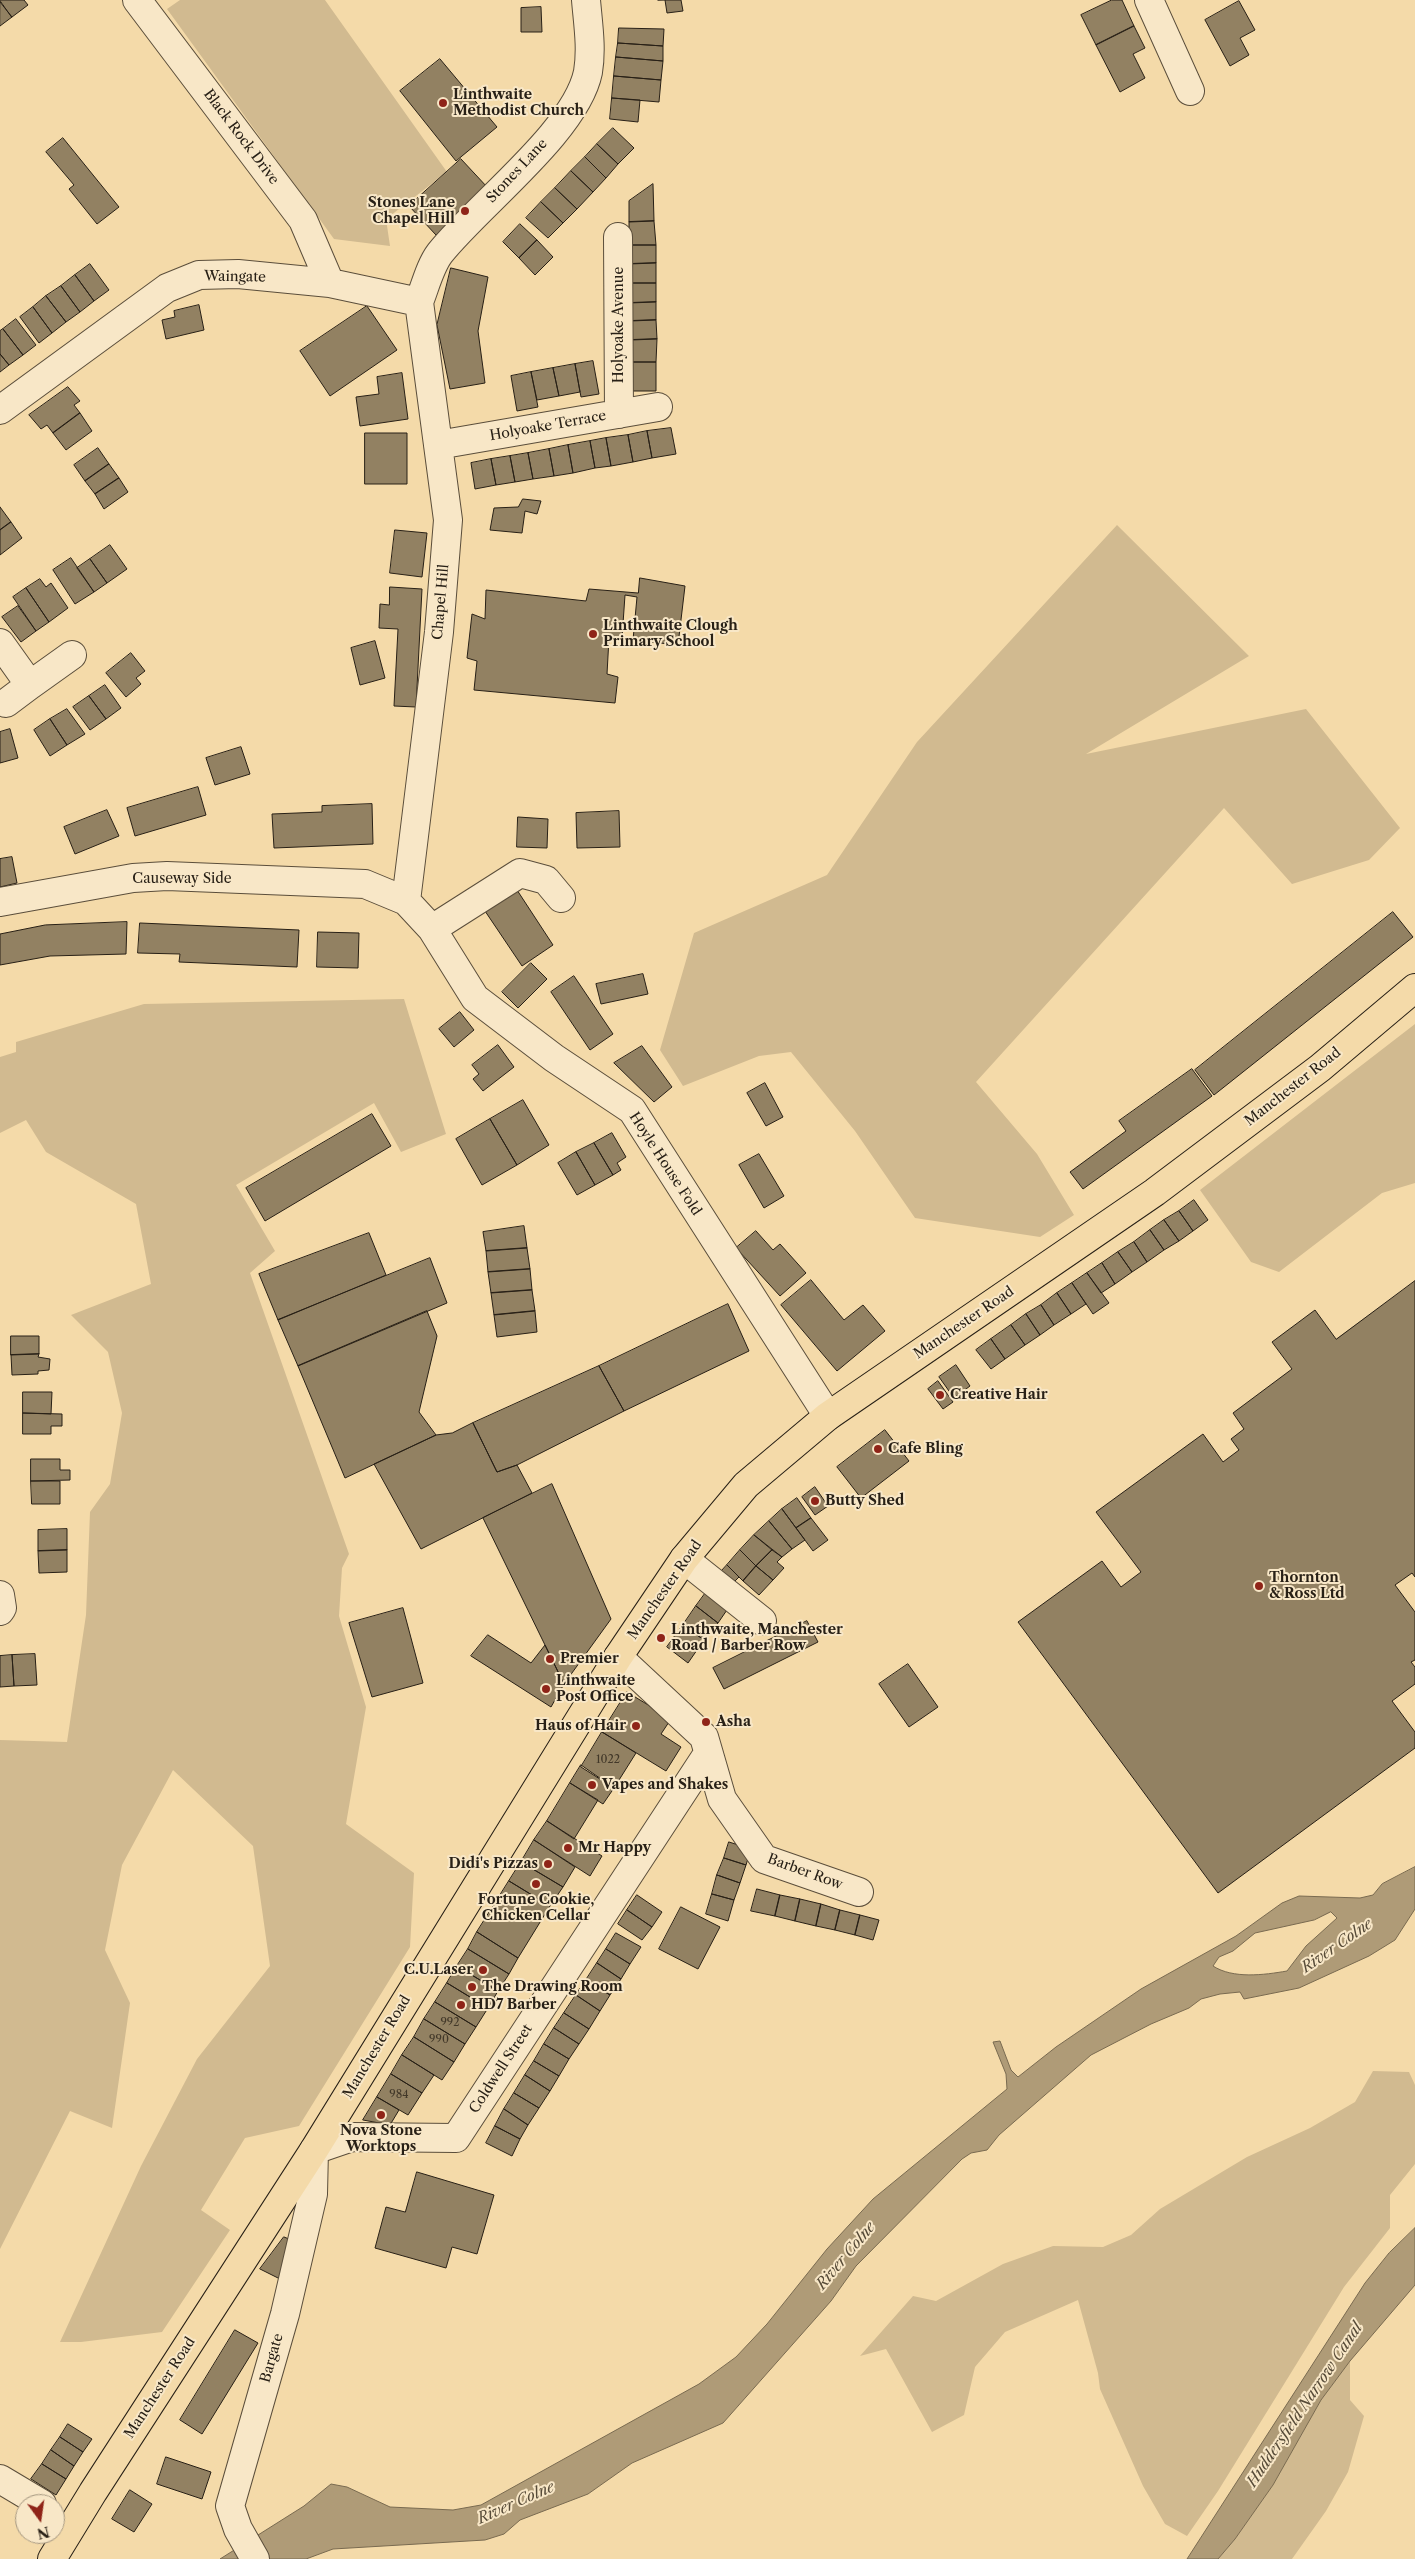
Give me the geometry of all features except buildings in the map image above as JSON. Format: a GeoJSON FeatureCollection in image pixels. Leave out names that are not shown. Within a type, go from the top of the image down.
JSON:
{"type":"FeatureCollection","features":[{"type":"Feature","properties":{"kind":"main road","name":"Manchester Road"},"geometry":{"type":"LineString","coordinates":[[65,2517],[314,2150],[618,1657],[684,1559],[746,1485],[828,1416],[1155,1192],[1320,1068],[1415,988]]}},
{"type":"Feature","properties":{"kind":"main road","name":"Manchester Road"},"geometry":{"type":"LineString","coordinates":[[52,2559],[56,2544]]}},
{"type":"Feature","properties":{"kind":"street","name":"Black Rock Drive"},"geometry":{"type":"LineString","coordinates":[[137,0],[303,220],[330,283]]}},
{"type":"Feature","properties":{"kind":"street","name":"Stones Lane"},"geometry":{"type":"LineString","coordinates":[[419,302],[439,255],[546,142],[573,108],[587,74],[590,56],[586,0]]}},
{"type":"Feature","properties":{"kind":"street"},"geometry":{"type":"LineString","coordinates":[[1149,0],[1190,91]]}},
{"type":"Feature","properties":{"kind":"street","name":"Holyoake Avenue"},"geometry":{"type":"LineString","coordinates":[[618,237],[619,414]]}},
{"type":"Feature","properties":{"kind":"street","name":"Waingate"},"geometry":{"type":"LineString","coordinates":[[0,410],[167,288],[199,275],[238,274],[330,283],[419,302]]}},
{"type":"Feature","properties":{"kind":"street","name":"Chapel Hill"},"geometry":{"type":"LineString","coordinates":[[406,901],[439,632],[448,520],[419,302]]}},
{"type":"Feature","properties":{"kind":"street","name":"Holyoake Terrace"},"geometry":{"type":"LineString","coordinates":[[438,445],[658,407]]}},
{"type":"Feature","properties":{"kind":"street"},"geometry":{"type":"LineString","coordinates":[[0,643],[30,685]]}},
{"type":"Feature","properties":{"kind":"street"},"geometry":{"type":"LineString","coordinates":[[6,702],[72,655]]}},
{"type":"Feature","properties":{"kind":"street"},"geometry":{"type":"LineString","coordinates":[[432,929],[520,873],[546,880],[561,898]]}},
{"type":"Feature","properties":{"kind":"street","name":"Causeway Side"},"geometry":{"type":"LineString","coordinates":[[0,902],[134,878],[167,876],[365,884]]}},
{"type":"Feature","properties":{"kind":"street","name":"Hoyle House Fold"},"geometry":{"type":"LineString","coordinates":[[365,884],[406,901],[432,929],[475,998],[554,1058],[632,1110],[828,1416]]}},
{"type":"Feature","properties":{"kind":"street"},"geometry":{"type":"LineString","coordinates":[[684,1559],[762,1621]]}},
{"type":"Feature","properties":{"kind":"street"},"geometry":{"type":"LineString","coordinates":[[0,1596],[2,1608],[0,1611]]}},
{"type":"Feature","properties":{"kind":"street","name":"Barber Row"},"geometry":{"type":"LineString","coordinates":[[618,1657],[704,1737],[707,1755],[722,1799],[764,1859],[859,1892]]}},
{"type":"Feature","properties":{"kind":"street","name":"Coldwell Street"},"geometry":{"type":"LineString","coordinates":[[314,2150],[352,2137],[456,2138],[707,1755]]}},
{"type":"Feature","properties":{"kind":"street","name":"Bargate"},"geometry":{"type":"LineString","coordinates":[[254,2559],[238,2530],[230,2506],[289,2296],[313,2194],[314,2150]]}},
{"type":"Feature","properties":{"kind":"street"},"geometry":{"type":"LineString","coordinates":[[0,2479],[25,2494]]}},
{"type":"Feature","properties":{"kind":"shaded area"},"geometry":{"type":"Polygon","coordinates":[[[180,0],[325,0],[447,172],[386,219],[390,246],[334,239],[167,9],[180,0]]]}},
{"type":"Feature","properties":{"kind":"shaded area"},"geometry":{"type":"Polygon","coordinates":[[[1117,525],[1249,656],[1086,754],[1306,709],[1400,828],[1369,860],[1292,884],[1224,808],[976,1082],[1037,1154],[1074,1215],[1040,1237],[915,1218],[855,1131],[791,1052],[759,1056],[683,1086],[660,1050],[694,933],[827,875],[917,742],[1117,525]]]}},
{"type":"Feature","properties":{"kind":"shaded area"},"geometry":{"type":"Polygon","coordinates":[[[404,999],[446,1134],[401,1152],[374,1103],[236,1185],[275,1251],[250,1273],[349,1554],[342,1568],[339,1616],[366,1707],[346,1824],[414,1873],[410,1947],[299,2126],[245,2138],[201,2210],[230,2230],[162,2332],[81,2342],[60,2342],[141,2166],[197,2059],[270,1966],[253,1846],[173,1770],[122,1865],[105,1950],[130,2003],[112,2128],[70,2111],[0,2249],[0,1740],[67,1742],[86,1615],[90,1512],[110,1484],[122,1413],[108,1352],[71,1315],[151,1284],[136,1204],[46,1152],[26,1120],[0,1133],[0,1057],[16,1052],[16,1042],[144,1004],[404,999]]]}},
{"type":"Feature","properties":{"kind":"shaded area"},"geometry":{"type":"Polygon","coordinates":[[[1415,1024],[1415,1183],[1382,1193],[1279,1272],[1251,1262],[1200,1190],[1415,1024]]]}},
{"type":"Feature","properties":{"kind":"shaded area"},"geometry":{"type":"Polygon","coordinates":[[[1373,2071],[1409,2072],[1415,2085],[1415,2164],[1390,2195],[1390,2228],[1344,2287],[1218,2491],[1187,2536],[1165,2524],[1143,2486],[1100,2389],[1098,2373],[1078,2300],[1005,2332],[975,2367],[964,2415],[932,2432],[886,2349],[860,2356],[913,2296],[936,2301],[1003,2264],[1053,2246],[1103,2247],[1131,2235],[1160,2209],[1247,2157],[1310,2128],[1355,2102],[1373,2071]]]}},
{"type":"Feature","properties":{"kind":"shaded area"},"geometry":{"type":"Polygon","coordinates":[[[1350,2361],[1350,2400],[1364,2416],[1348,2472],[1326,2511],[1292,2559],[1218,2559],[1235,2539],[1273,2485],[1321,2400],[1350,2361]]]}},
{"type":"Feature","properties":{"kind":"water","name":"River Colne"},"geometry":{"type":"Polygon","coordinates":[[[1415,1867],[1415,1909],[1395,1940],[1369,1956],[1299,1988],[1244,1999],[1240,1992],[1220,1994],[1201,1999],[1189,2008],[1151,2024],[1091,2055],[999,2135],[987,2150],[971,2153],[962,2159],[856,2266],[831,2301],[723,2423],[632,2463],[588,2494],[520,2520],[504,2534],[485,2540],[333,2549],[306,2559],[220,2559],[304,2506],[331,2484],[347,2487],[390,2507],[453,2510],[481,2505],[699,2384],[736,2357],[767,2324],[827,2249],[873,2199],[1007,2089],[1006,2074],[993,2042],[1000,2041],[1011,2070],[1018,2077],[1056,2047],[1141,1989],[1236,1936],[1282,1903],[1299,1896],[1360,1898],[1373,1895],[1382,1884],[1415,1867]],[[1331,1912],[1314,1920],[1255,1933],[1233,1951],[1219,1957],[1213,1966],[1230,1973],[1249,1975],[1287,1971],[1306,1946],[1337,1918],[1331,1912]]]}},
{"type":"Feature","properties":{"kind":"water","name":"Huddersfield Narrow Canal"},"geometry":{"type":"Polygon","coordinates":[[[1415,2228],[1415,2285],[1350,2361],[1321,2400],[1273,2485],[1235,2539],[1218,2559],[1187,2559],[1365,2283],[1389,2253],[1415,2228]]]}},
{"type":"Feature","properties":{"kind":"place","name":"Linthwaite Methodist Church"},"geometry":{"type":"Point","coordinates":[443,103]}},
{"type":"Feature","properties":{"kind":"place","name":"Stones Lane Chapel Hill"},"geometry":{"type":"Point","coordinates":[465,211]}},
{"type":"Feature","properties":{"kind":"place","name":"Linthwaite Clough Primary School"},"geometry":{"type":"Point","coordinates":[593,634]}},
{"type":"Feature","properties":{"kind":"place","name":"Creative Hair"},"geometry":{"type":"Point","coordinates":[940,1395]}},
{"type":"Feature","properties":{"kind":"place","name":"Cafe Bling"},"geometry":{"type":"Point","coordinates":[878,1449]}},
{"type":"Feature","properties":{"kind":"place","name":"Butty Shed"},"geometry":{"type":"Point","coordinates":[815,1501]}},
{"type":"Feature","properties":{"kind":"place","name":"Thornton & Ross Ltd"},"geometry":{"type":"Point","coordinates":[1259,1586]}},
{"type":"Feature","properties":{"kind":"place","name":"Linthwaite, Manchester Road / Barber Row"},"geometry":{"type":"Point","coordinates":[661,1638]}},
{"type":"Feature","properties":{"kind":"place","name":"Premier"},"geometry":{"type":"Point","coordinates":[550,1659]}},
{"type":"Feature","properties":{"kind":"place","name":"Linthwaite Post Office"},"geometry":{"type":"Point","coordinates":[546,1689]}},
{"type":"Feature","properties":{"kind":"place","name":"Asha"},"geometry":{"type":"Point","coordinates":[706,1722]}},
{"type":"Feature","properties":{"kind":"place","name":"Haus of Hair"},"geometry":{"type":"Point","coordinates":[636,1726]}},
{"type":"Feature","properties":{"kind":"place","name":"Vapes and Shakes"},"geometry":{"type":"Point","coordinates":[592,1785]}},
{"type":"Feature","properties":{"kind":"place","name":"Mr Happy"},"geometry":{"type":"Point","coordinates":[568,1848]}},
{"type":"Feature","properties":{"kind":"place","name":"Didi's Pizzas"},"geometry":{"type":"Point","coordinates":[548,1864]}},
{"type":"Feature","properties":{"kind":"place","name":"Fortune Cookie, Chicken Cellar"},"geometry":{"type":"Point","coordinates":[536,1884]}},
{"type":"Feature","properties":{"kind":"place","name":"C.U.Laser"},"geometry":{"type":"Point","coordinates":[483,1970]}},
{"type":"Feature","properties":{"kind":"place","name":"The Drawing Room"},"geometry":{"type":"Point","coordinates":[472,1987]}},
{"type":"Feature","properties":{"kind":"place","name":"HD7 Barber"},"geometry":{"type":"Point","coordinates":[461,2005]}},
{"type":"Feature","properties":{"kind":"place","name":"Nova Stone Worktops"},"geometry":{"type":"Point","coordinates":[381,2115]}}]}
